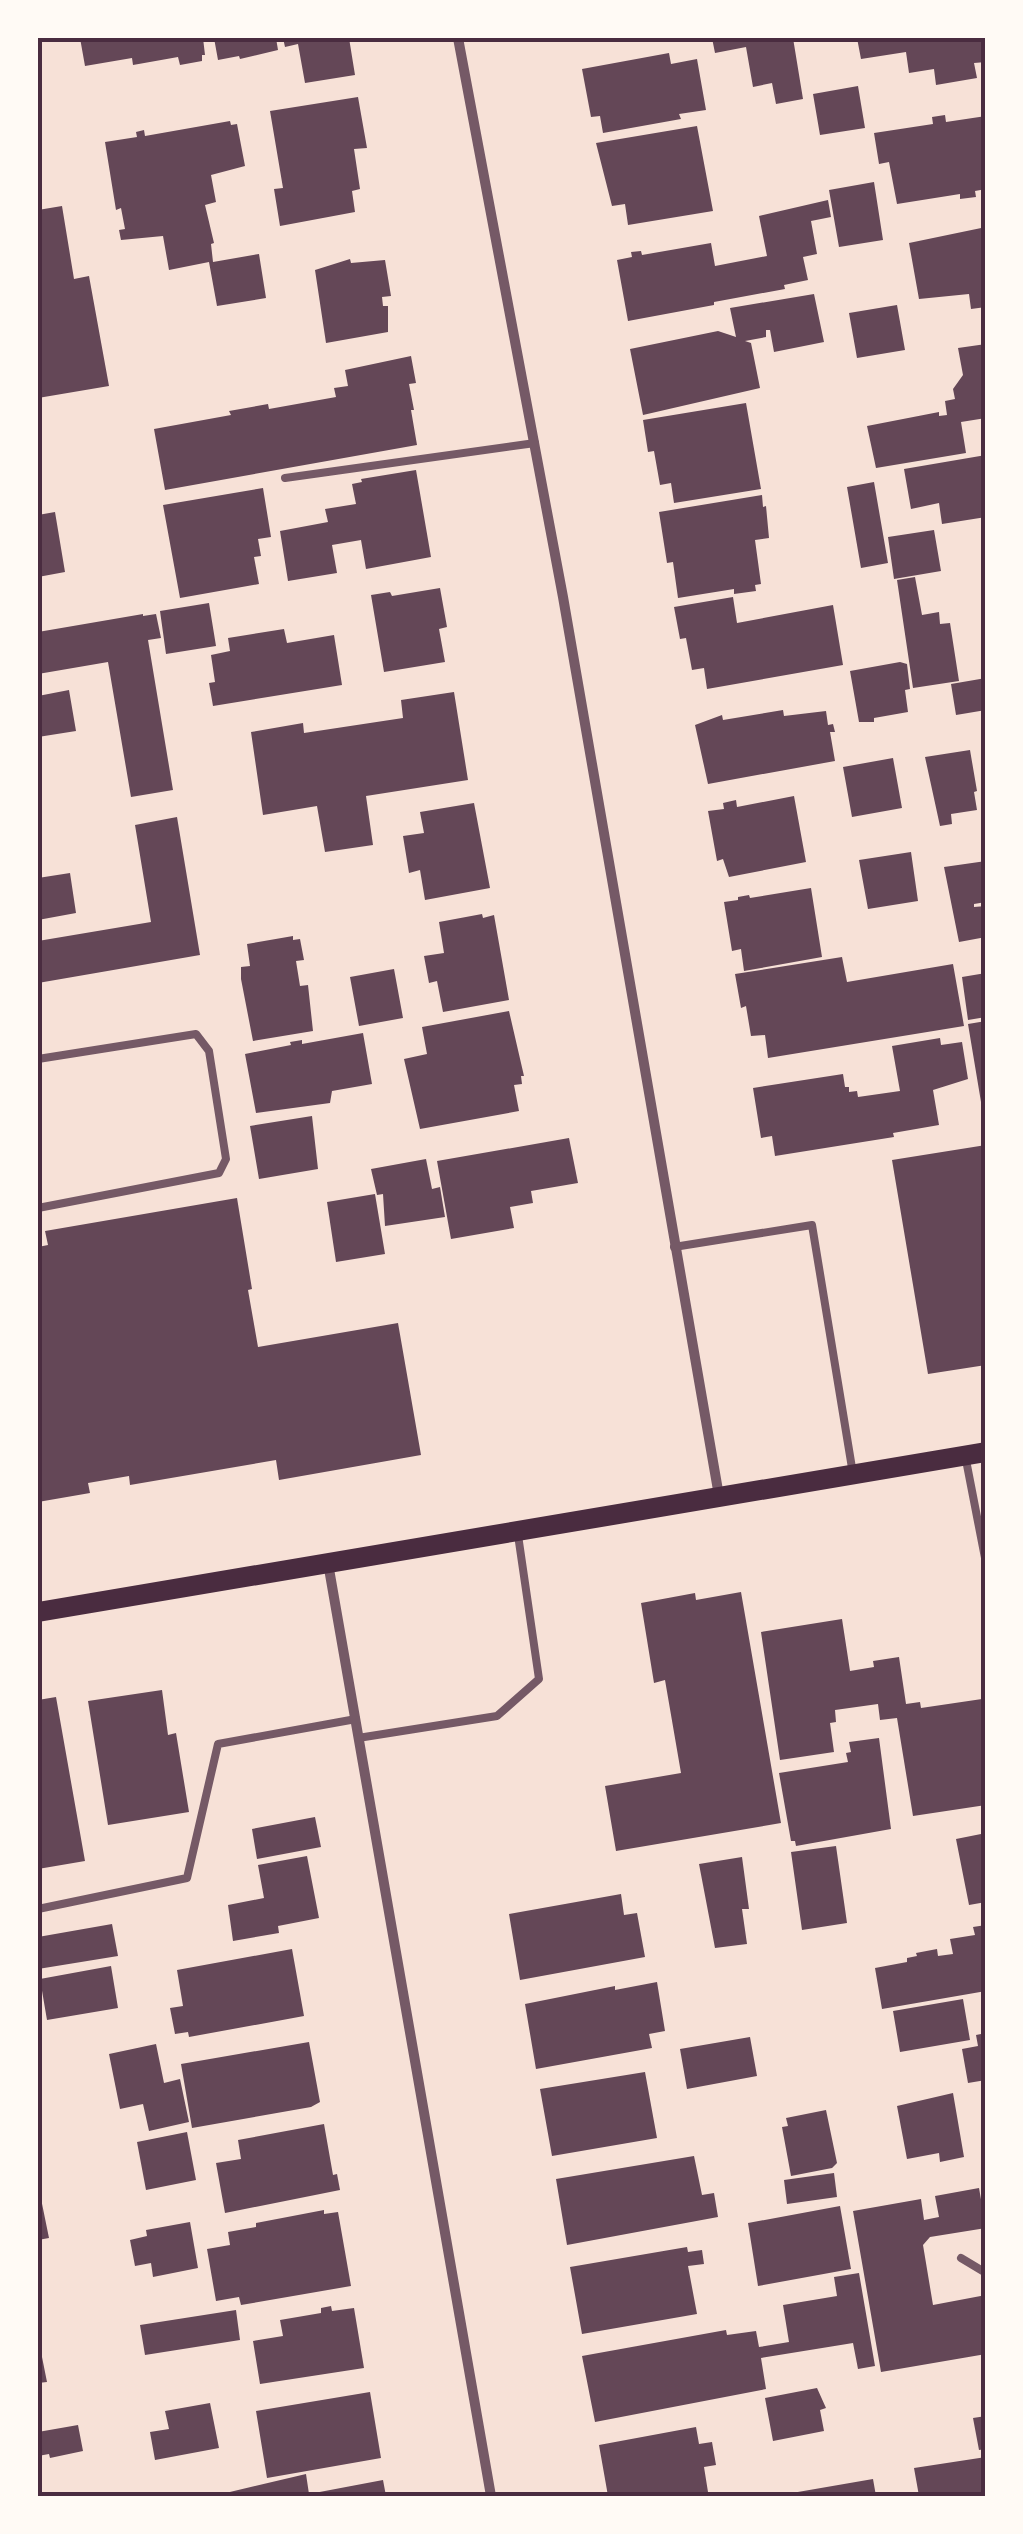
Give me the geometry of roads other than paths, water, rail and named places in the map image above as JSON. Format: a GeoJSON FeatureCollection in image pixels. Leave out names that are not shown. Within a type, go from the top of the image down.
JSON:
{"type":"FeatureCollection","features":[{"type":"Feature","properties":{"kind":"main road"},"geometry":{"type":"LineString","coordinates":[[38,1612],[975,1454]]}},
{"type":"Feature","properties":{"kind":"street"},"geometry":{"type":"LineString","coordinates":[[458,38],[536,444],[720,1496]]}},
{"type":"Feature","properties":{"kind":"street"},"geometry":{"type":"LineString","coordinates":[[328,1563],[491,2496]]}},
{"type":"Feature","properties":{"kind":"lane"},"geometry":{"type":"LineString","coordinates":[[285,478],[536,444]]}},
{"type":"Feature","properties":{"kind":"lane"},"geometry":{"type":"LineString","coordinates":[[38,1059],[196,1034],[210,1051],[226,1159],[219,1173],[38,1208]]}},
{"type":"Feature","properties":{"kind":"lane"},"geometry":{"type":"LineString","coordinates":[[674,1248],[812,1225],[854,1474]]}},
{"type":"Feature","properties":{"kind":"lane"},"geometry":{"type":"LineString","coordinates":[[975,1454],[986,1563]]}},
{"type":"Feature","properties":{"kind":"lane"},"geometry":{"type":"LineString","coordinates":[[358,1738],[498,1716],[539,1678],[517,1531]]}},
{"type":"Feature","properties":{"kind":"lane"},"geometry":{"type":"LineString","coordinates":[[38,1909],[187,1878],[218,1744],[356,1719]]}},
{"type":"Feature","properties":{"kind":"lane"},"geometry":{"type":"LineString","coordinates":[[961,2258],[986,2274]]}}]}
